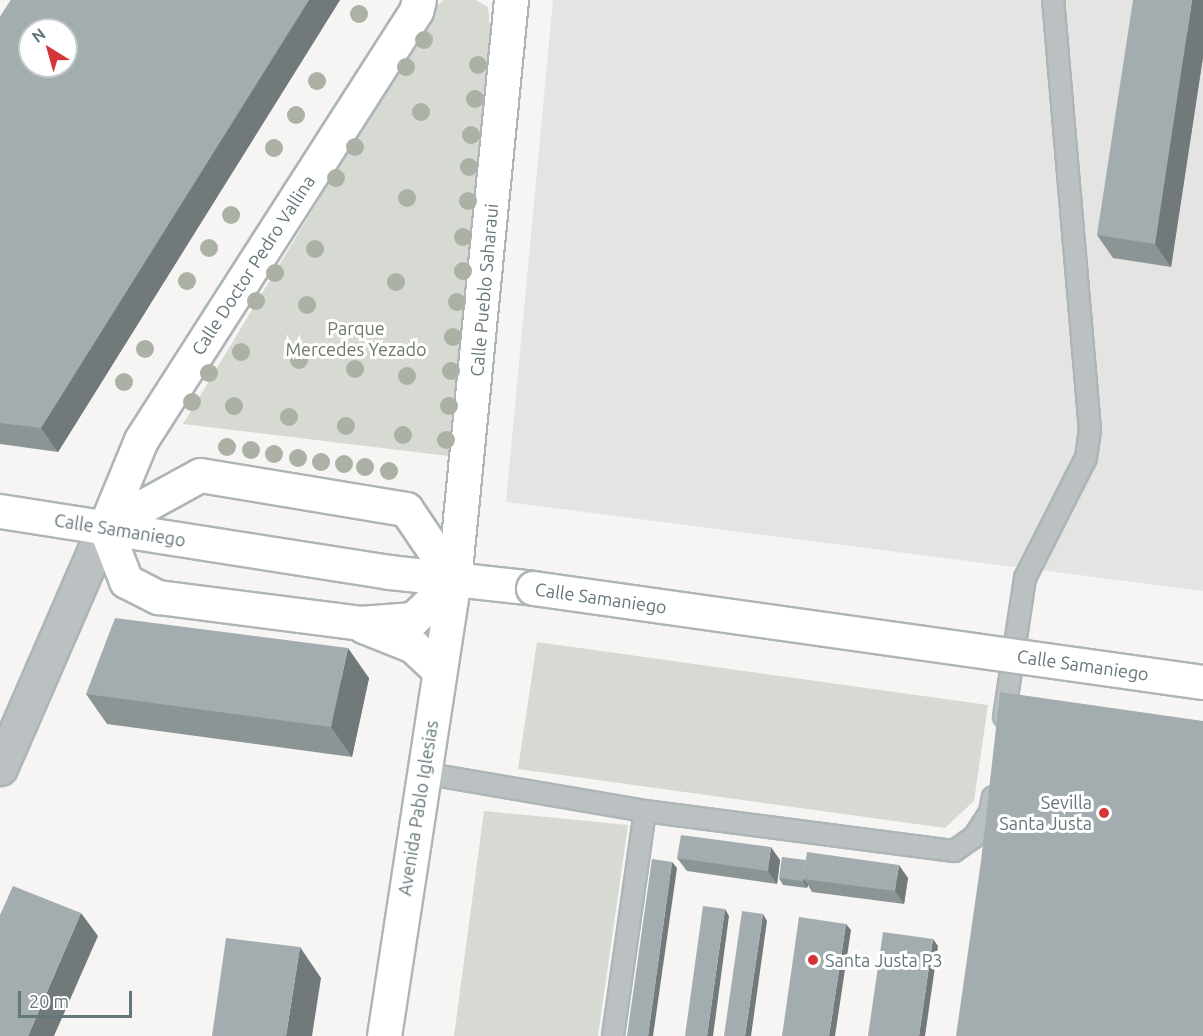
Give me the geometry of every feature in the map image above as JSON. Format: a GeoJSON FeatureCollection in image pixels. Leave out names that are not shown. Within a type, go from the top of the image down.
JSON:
{"type":"FeatureCollection","features":[{"type":"Feature","properties":{"kind":"street","name":"Calle Pueblo Saharaui"},"geometry":{"type":"LineString","coordinates":[[454,580],[511,0]]}},
{"type":"Feature","properties":{"kind":"street","name":"Calle Doctor Pedro Vallina"},"geometry":{"type":"LineString","coordinates":[[105,527],[141,440],[422,4]]}},
{"type":"Feature","properties":{"kind":"street"},"geometry":{"type":"LineString","coordinates":[[0,768],[105,527],[200,476],[406,509],[454,580],[413,619],[356,623],[158,597],[126,581],[105,527]]}},
{"type":"Feature","properties":{"kind":"street","name":"Calle Samaniego"},"geometry":{"type":"LineString","coordinates":[[0,511],[454,580],[533,588],[1203,682]]}},
{"type":"Feature","properties":{"kind":"street","name":"Avenida Pablo Iglesias"},"geometry":{"type":"LineString","coordinates":[[384,1036],[454,580]]}},
{"type":"Feature","properties":{"kind":"street"},"geometry":{"type":"LineString","coordinates":[[356,623],[413,646],[439,670]]}},
{"type":"Feature","properties":{"kind":"lane"},"geometry":{"type":"LineString","coordinates":[[1002,732],[1024,578],[1086,458],[1090,430],[1053,0]]}},
{"type":"Feature","properties":{"kind":"lane"},"geometry":{"type":"LineString","coordinates":[[423,773],[645,811],[954,850],[974,837],[990,812],[995,778]]}},
{"type":"Feature","properties":{"kind":"lane"},"geometry":{"type":"LineString","coordinates":[[613,1036],[645,811]]}},
{"type":"Feature","properties":{"kind":"shaded area"},"geometry":{"type":"Polygon","coordinates":[[[553,0],[1203,0],[1203,591],[506,502],[553,0]]]}},
{"type":"Feature","properties":{"kind":"green space","name":"Parque Mercedes Yezado"},"geometry":{"type":"Polygon","coordinates":[[[443,0],[476,0],[488,7],[491,39],[448,456],[183,424],[432,12],[443,0]]]}},
{"type":"Feature","properties":{"kind":"green space"},"geometry":{"type":"Polygon","coordinates":[[[537,642],[988,705],[974,801],[945,828],[518,769],[537,642]]]}},
{"type":"Feature","properties":{"kind":"green space"},"geometry":{"type":"Polygon","coordinates":[[[484,811],[628,825],[598,1036],[454,1036],[484,811]]]}},
{"type":"Feature","properties":{"kind":"building"},"geometry":{"type":"Polygon","coordinates":[[[11,0],[309,0],[41,428],[0,423],[0,17],[11,0]]]}},
{"type":"Feature","properties":{"kind":"building"},"geometry":{"type":"Polygon","coordinates":[[[1133,0],[1192,0],[1155,244],[1097,235],[1133,0]]]}},
{"type":"Feature","properties":{"kind":"building"},"geometry":{"type":"Polygon","coordinates":[[[115,618],[348,648],[331,727],[86,694],[115,618]]]}},
{"type":"Feature","properties":{"kind":"building","name":"Sevilla Santa Justa"},"geometry":{"type":"Polygon","coordinates":[[[1000,692],[1203,721],[1203,1036],[956,1036],[981,861],[1000,692]]]}},
{"type":"Feature","properties":{"kind":"building"},"geometry":{"type":"Polygon","coordinates":[[[681,835],[771,847],[768,871],[677,858],[681,835]]]}},
{"type":"Feature","properties":{"kind":"building"},"geometry":{"type":"Polygon","coordinates":[[[807,852],[899,865],[895,891],[803,879],[807,852]]]}},
{"type":"Feature","properties":{"kind":"building"},"geometry":{"type":"Polygon","coordinates":[[[782,857],[806,860],[803,881],[779,878],[782,857]]]}},
{"type":"Feature","properties":{"kind":"building"},"geometry":{"type":"Polygon","coordinates":[[[652,859],[672,862],[648,1036],[627,1036],[652,859]]]}},
{"type":"Feature","properties":{"kind":"building"},"geometry":{"type":"Polygon","coordinates":[[[13,886],[81,913],[28,1036],[0,1036],[0,915],[13,886]]]}},
{"type":"Feature","properties":{"kind":"building"},"geometry":{"type":"Polygon","coordinates":[[[703,906],[725,909],[707,1036],[685,1036],[703,906]]]}},
{"type":"Feature","properties":{"kind":"building"},"geometry":{"type":"Polygon","coordinates":[[[742,911],[763,914],[745,1036],[724,1036],[742,911]]]}},
{"type":"Feature","properties":{"kind":"building"},"geometry":{"type":"Polygon","coordinates":[[[799,917],[846,924],[829,1036],[782,1036],[799,917]]]}},
{"type":"Feature","properties":{"kind":"building"},"geometry":{"type":"Polygon","coordinates":[[[883,932],[933,939],[919,1036],[868,1036],[883,932]]]}},
{"type":"Feature","properties":{"kind":"building"},"geometry":{"type":"Polygon","coordinates":[[[226,938],[300,947],[286,1036],[212,1036],[226,938]]]}},
{"type":"Feature","properties":{"kind":"place","name":"Sevilla Santa Justa"},"geometry":{"type":"Point","coordinates":[1104,813]}},
{"type":"Feature","properties":{"kind":"place","name":"Santa Justa P3"},"geometry":{"type":"Point","coordinates":[813,960]}}]}
